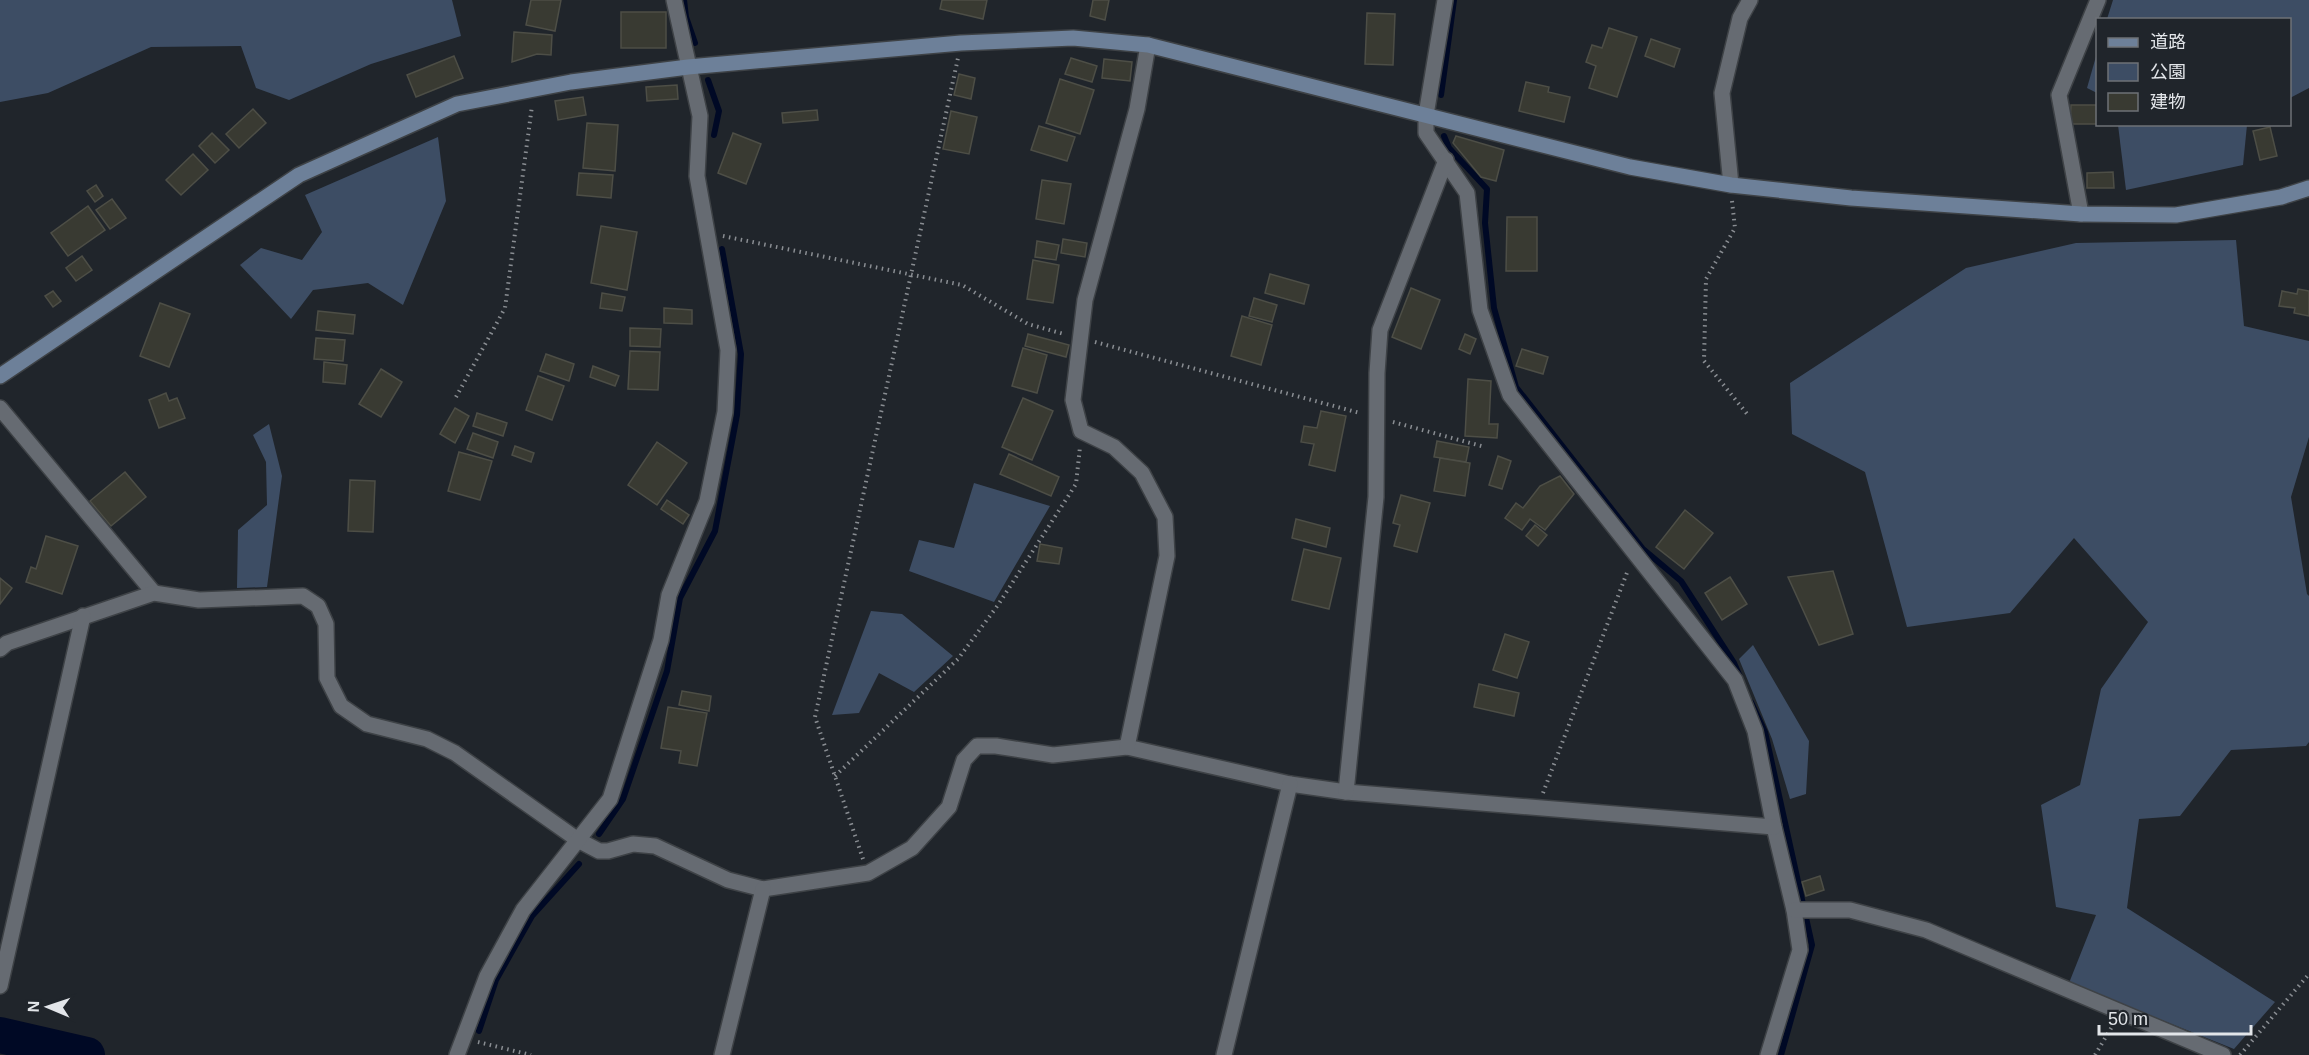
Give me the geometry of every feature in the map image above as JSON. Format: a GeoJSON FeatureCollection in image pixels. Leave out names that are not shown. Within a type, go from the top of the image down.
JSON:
{"type":"FeatureCollection","features":[{"type":"Feature","properties":{"kind":"street"},"geometry":{"type":"LineString","coordinates":[[457,1055],[487,976],[523,910],[610,799],[661,640],[669,595],[706,501],[725,412],[728,350],[697,176],[700,116],[674,0]]}},
{"type":"Feature","properties":{"kind":"street"},"geometry":{"type":"LineString","coordinates":[[1445,0],[1426,115],[1426,133],[1467,193],[1480,310],[1510,395],[1735,680],[1755,731],[1774,827],[1794,910],[1800,950],[1768,1055]]}},
{"type":"Feature","properties":{"kind":"street"},"geometry":{"type":"LineString","coordinates":[[1731,185],[1722,93],[1740,18],[1749,0]]}},
{"type":"Feature","properties":{"kind":"street"},"geometry":{"type":"LineString","coordinates":[[2081,213],[2059,95],[2098,0]]}},
{"type":"Feature","properties":{"kind":"street"},"geometry":{"type":"LineString","coordinates":[[0,376],[299,175],[457,104],[572,81],[688,67],[961,43],[1073,38],[1148,45],[1630,167],[1731,185],[1851,198],[2081,213],[2176,215],[2282,197],[2309,188]]}},
{"type":"Feature","properties":{"kind":"street"},"geometry":{"type":"LineString","coordinates":[[1127,747],[1167,556],[1165,517],[1142,473],[1114,447],[1082,431],[1073,400],[1085,300],[1137,109],[1148,45]]}},
{"type":"Feature","properties":{"kind":"street"},"geometry":{"type":"LineString","coordinates":[[1346,792],[1376,497],[1377,373],[1380,330],[1446,160]]}},
{"type":"Feature","properties":{"kind":"street"},"geometry":{"type":"LineString","coordinates":[[0,408],[153,593]]}},
{"type":"Feature","properties":{"kind":"street"},"geometry":{"type":"LineString","coordinates":[[0,649],[7,643],[153,593],[199,600],[303,596],[318,606],[326,624],[327,678],[341,706],[367,724],[427,740],[455,753],[578,840],[599,851],[608,851],[633,844],[656,846],[728,880],[763,889],[868,873],[912,848],[949,807],[964,760],[977,746],[996,746],[1053,755],[1127,747],[1290,784],[1346,792],[1774,827]]}},
{"type":"Feature","properties":{"kind":"street"},"geometry":{"type":"LineString","coordinates":[[0,986],[83,616]]}},
{"type":"Feature","properties":{"kind":"street"},"geometry":{"type":"LineString","coordinates":[[1224,1055],[1290,784]]}},
{"type":"Feature","properties":{"kind":"street"},"geometry":{"type":"LineString","coordinates":[[722,1055],[763,889]]}},
{"type":"Feature","properties":{"kind":"street"},"geometry":{"type":"LineString","coordinates":[[1794,910],[1850,910],[1926,930],[2223,1055]]}},
{"type":"Feature","properties":{"kind":"path"},"geometry":{"type":"LineString","coordinates":[[868,873],[815,717],[961,43]]}},
{"type":"Feature","properties":{"kind":"path"},"geometry":{"type":"LineString","coordinates":[[456,397],[505,308],[534,89]]}},
{"type":"Feature","properties":{"kind":"path"},"geometry":{"type":"LineString","coordinates":[[1731,185],[1735,228],[1706,279],[1704,361],[1748,415]]}},
{"type":"Feature","properties":{"kind":"path"},"geometry":{"type":"LineString","coordinates":[[835,776],[958,659],[998,604],[1076,484],[1082,431]]}},
{"type":"Feature","properties":{"kind":"path"},"geometry":{"type":"LineString","coordinates":[[1537,807],[1635,553]]}},
{"type":"Feature","properties":{"kind":"path"},"geometry":{"type":"LineString","coordinates":[[2240,1055],[2309,974]]}},
{"type":"Feature","properties":{"kind":"path"},"geometry":{"type":"LineString","coordinates":[[2095,1055],[2120,1013]]}},
{"type":"Feature","properties":{"kind":"path"},"geometry":{"type":"LineString","coordinates":[[463,1038],[531,1055]]}},
{"type":"Feature","properties":{"kind":"green space"},"geometry":{"type":"Polygon","coordinates":[[[0,0],[452,0],[461,36],[371,64],[289,100],[256,88],[241,46],[151,47],[48,93],[0,102],[0,0]]]}},
{"type":"Feature","properties":{"kind":"green space"},"geometry":{"type":"Polygon","coordinates":[[[2113,0],[2309,0],[2309,88],[2291,97],[2291,18],[2107,18],[2113,0]]]}},
{"type":"Feature","properties":{"kind":"green space"},"geometry":{"type":"Polygon","coordinates":[[[2096,56],[2096,92],[2087,88],[2096,56]]]}},
{"type":"Feature","properties":{"kind":"green space"},"geometry":{"type":"Polygon","coordinates":[[[2118,126],[2247,126],[2243,165],[2126,190],[2118,126]]]}},
{"type":"Feature","properties":{"kind":"green space"},"geometry":{"type":"Polygon","coordinates":[[[438,137],[446,201],[403,305],[368,283],[313,290],[291,319],[240,265],[261,248],[302,260],[322,232],[305,195],[438,137]]]}},
{"type":"Feature","properties":{"kind":"green space"},"geometry":{"type":"Polygon","coordinates":[[[2236,240],[2244,326],[2309,341],[2309,437],[2291,497],[2309,596],[2309,742],[2306,746],[2231,750],[2180,816],[2139,819],[2127,908],[2275,1002],[2234,1049],[2069,983],[2096,915],[2056,907],[2041,805],[2080,785],[2101,689],[2148,622],[2074,538],[2010,613],[1907,627],[1865,472],[1792,434],[1790,383],[1966,268],[2076,243],[2236,240]]]}},
{"type":"Feature","properties":{"kind":"green space"},"geometry":{"type":"Polygon","coordinates":[[[269,424],[282,476],[267,587],[237,588],[238,530],[267,505],[266,462],[253,435],[269,424]]]}},
{"type":"Feature","properties":{"kind":"green space"},"geometry":{"type":"Polygon","coordinates":[[[974,483],[1050,506],[994,602],[909,571],[919,540],[954,548],[974,483]]]}},
{"type":"Feature","properties":{"kind":"green space"},"geometry":{"type":"Polygon","coordinates":[[[871,611],[902,614],[953,656],[914,692],[879,673],[859,713],[832,715],[871,611]]]}},
{"type":"Feature","properties":{"kind":"green space"},"geometry":{"type":"Polygon","coordinates":[[[1753,645],[1809,741],[1806,794],[1790,799],[1772,739],[1739,659],[1753,645]]]}},
{"type":"Feature","properties":{"kind":"building"},"geometry":{"type":"Polygon","coordinates":[[[531,0],[561,0],[555,31],[526,25],[531,0]]]}},
{"type":"Feature","properties":{"kind":"building"},"geometry":{"type":"Polygon","coordinates":[[[942,0],[987,0],[983,19],[940,9],[942,0]]]}},
{"type":"Feature","properties":{"kind":"building"},"geometry":{"type":"Polygon","coordinates":[[[1093,0],[1109,0],[1105,20],[1090,16],[1093,0]]]}},
{"type":"Feature","properties":{"kind":"building"},"geometry":{"type":"Polygon","coordinates":[[[621,12],[666,12],[666,48],[621,48],[621,12]]]}},
{"type":"Feature","properties":{"kind":"building"},"geometry":{"type":"Polygon","coordinates":[[[1367,13],[1395,14],[1393,65],[1365,64],[1367,13]]]}},
{"type":"Feature","properties":{"kind":"building"},"geometry":{"type":"Polygon","coordinates":[[[1609,28],[1637,37],[1617,97],[1589,88],[1596,66],[1586,62],[1592,45],[1602,48],[1609,28]]]}},
{"type":"Feature","properties":{"kind":"building"},"geometry":{"type":"Polygon","coordinates":[[[514,32],[552,35],[551,55],[537,54],[512,62],[514,32]]]}},
{"type":"Feature","properties":{"kind":"building"},"geometry":{"type":"Polygon","coordinates":[[[1651,39],[1680,49],[1674,67],[1645,56],[1651,39]]]}},
{"type":"Feature","properties":{"kind":"building"},"geometry":{"type":"Polygon","coordinates":[[[454,56],[463,78],[416,97],[407,75],[454,56]]]}},
{"type":"Feature","properties":{"kind":"building"},"geometry":{"type":"Polygon","coordinates":[[[1071,58],[1097,66],[1092,82],[1065,74],[1071,58]]]}},
{"type":"Feature","properties":{"kind":"building"},"geometry":{"type":"Polygon","coordinates":[[[1104,59],[1132,62],[1130,81],[1102,78],[1104,59]]]}},
{"type":"Feature","properties":{"kind":"building"},"geometry":{"type":"Polygon","coordinates":[[[959,74],[975,78],[971,99],[954,95],[959,74]]]}},
{"type":"Feature","properties":{"kind":"building"},"geometry":{"type":"Polygon","coordinates":[[[1060,79],[1094,90],[1080,134],[1046,123],[1060,79]]]}},
{"type":"Feature","properties":{"kind":"building"},"geometry":{"type":"Polygon","coordinates":[[[1526,82],[1549,87],[1548,92],[1570,97],[1564,122],[1519,111],[1526,82]]]}},
{"type":"Feature","properties":{"kind":"building"},"geometry":{"type":"Polygon","coordinates":[[[677,85],[678,99],[647,101],[646,87],[677,85]]]}},
{"type":"Feature","properties":{"kind":"building"},"geometry":{"type":"Polygon","coordinates":[[[583,97],[586,115],[558,120],[555,101],[583,97]]]}},
{"type":"Feature","properties":{"kind":"building"},"geometry":{"type":"Polygon","coordinates":[[[2071,105],[2096,105],[2096,124],[2070,124],[2071,105]]]}},
{"type":"Feature","properties":{"kind":"building"},"geometry":{"type":"Polygon","coordinates":[[[253,109],[266,123],[239,148],[226,134],[253,109]]]}},
{"type":"Feature","properties":{"kind":"building"},"geometry":{"type":"Polygon","coordinates":[[[817,110],[818,120],[783,123],[782,113],[817,110]]]}},
{"type":"Feature","properties":{"kind":"building"},"geometry":{"type":"Polygon","coordinates":[[[951,111],[977,117],[969,154],[943,149],[951,111]]]}},
{"type":"Feature","properties":{"kind":"building"},"geometry":{"type":"Polygon","coordinates":[[[587,123],[618,125],[615,171],[583,168],[587,123]]]}},
{"type":"Feature","properties":{"kind":"building"},"geometry":{"type":"Polygon","coordinates":[[[1039,126],[1075,137],[1067,161],[1031,150],[1039,126]]]}},
{"type":"Feature","properties":{"kind":"building"},"geometry":{"type":"Polygon","coordinates":[[[2270,127],[2277,156],[2260,160],[2253,131],[2270,127]]]}},
{"type":"Feature","properties":{"kind":"building"},"geometry":{"type":"Polygon","coordinates":[[[212,133],[229,150],[215,163],[199,146],[212,133]]]}},
{"type":"Feature","properties":{"kind":"building"},"geometry":{"type":"Polygon","coordinates":[[[733,133],[761,144],[746,184],[718,173],[733,133]]]}},
{"type":"Feature","properties":{"kind":"building"},"geometry":{"type":"Polygon","coordinates":[[[1456,136],[1504,150],[1496,181],[1481,177],[1453,143],[1456,136]]]}},
{"type":"Feature","properties":{"kind":"building"},"geometry":{"type":"Polygon","coordinates":[[[193,154],[208,170],[181,195],[166,180],[193,154]]]}},
{"type":"Feature","properties":{"kind":"building"},"geometry":{"type":"Polygon","coordinates":[[[2113,172],[2114,188],[2087,188],[2087,173],[2113,172]]]}},
{"type":"Feature","properties":{"kind":"building"},"geometry":{"type":"Polygon","coordinates":[[[579,173],[613,175],[611,198],[577,195],[579,173]]]}},
{"type":"Feature","properties":{"kind":"building"},"geometry":{"type":"Polygon","coordinates":[[[1042,180],[1071,184],[1064,224],[1036,219],[1042,180]]]}},
{"type":"Feature","properties":{"kind":"building"},"geometry":{"type":"Polygon","coordinates":[[[96,185],[103,196],[95,202],[87,191],[96,185]]]}},
{"type":"Feature","properties":{"kind":"building"},"geometry":{"type":"Polygon","coordinates":[[[112,199],[126,218],[110,229],[96,210],[112,199]]]}},
{"type":"Feature","properties":{"kind":"building"},"geometry":{"type":"Polygon","coordinates":[[[88,206],[105,230],[68,256],[51,233],[88,206]]]}},
{"type":"Feature","properties":{"kind":"building"},"geometry":{"type":"Polygon","coordinates":[[[1507,217],[1537,217],[1537,271],[1506,271],[1507,217]]]}},
{"type":"Feature","properties":{"kind":"building"},"geometry":{"type":"Polygon","coordinates":[[[601,226],[637,232],[627,290],[591,283],[601,226]]]}},
{"type":"Feature","properties":{"kind":"building"},"geometry":{"type":"Polygon","coordinates":[[[1063,239],[1087,243],[1085,257],[1061,253],[1063,239]]]}},
{"type":"Feature","properties":{"kind":"building"},"geometry":{"type":"Polygon","coordinates":[[[1037,241],[1059,245],[1056,260],[1035,257],[1037,241]]]}},
{"type":"Feature","properties":{"kind":"building"},"geometry":{"type":"Polygon","coordinates":[[[82,256],[92,270],[76,281],[66,268],[82,256]]]}},
{"type":"Feature","properties":{"kind":"building"},"geometry":{"type":"Polygon","coordinates":[[[1033,260],[1059,265],[1053,303],[1027,299],[1033,260]]]}},
{"type":"Feature","properties":{"kind":"building"},"geometry":{"type":"Polygon","coordinates":[[[1270,274],[1309,285],[1304,304],[1265,293],[1270,274]]]}},
{"type":"Feature","properties":{"kind":"building"},"geometry":{"type":"Polygon","coordinates":[[[1411,288],[1440,300],[1421,349],[1392,337],[1411,288]]]}},
{"type":"Feature","properties":{"kind":"building"},"geometry":{"type":"Polygon","coordinates":[[[2298,289],[2309,291],[2309,316],[2294,313],[2295,308],[2279,306],[2282,291],[2297,294],[2298,289]]]}},
{"type":"Feature","properties":{"kind":"building"},"geometry":{"type":"Polygon","coordinates":[[[53,291],[61,301],[53,307],[45,296],[53,291]]]}},
{"type":"Feature","properties":{"kind":"building"},"geometry":{"type":"Polygon","coordinates":[[[602,293],[625,297],[622,311],[600,308],[602,293]]]}},
{"type":"Feature","properties":{"kind":"building"},"geometry":{"type":"Polygon","coordinates":[[[1254,298],[1277,305],[1272,322],[1249,316],[1254,298]]]}},
{"type":"Feature","properties":{"kind":"building"},"geometry":{"type":"Polygon","coordinates":[[[160,303],[190,314],[169,367],[140,356],[160,303]]]}},
{"type":"Feature","properties":{"kind":"building"},"geometry":{"type":"Polygon","coordinates":[[[664,308],[692,310],[692,324],[664,323],[664,308]]]}},
{"type":"Feature","properties":{"kind":"building"},"geometry":{"type":"Polygon","coordinates":[[[318,311],[355,315],[353,334],[316,330],[318,311]]]}},
{"type":"Feature","properties":{"kind":"building"},"geometry":{"type":"Polygon","coordinates":[[[1242,316],[1272,325],[1261,365],[1231,356],[1242,316]]]}},
{"type":"Feature","properties":{"kind":"building"},"geometry":{"type":"Polygon","coordinates":[[[630,328],[661,329],[660,347],[630,346],[630,328]]]}},
{"type":"Feature","properties":{"kind":"building"},"geometry":{"type":"Polygon","coordinates":[[[1028,334],[1069,345],[1066,357],[1025,346],[1028,334]]]}},
{"type":"Feature","properties":{"kind":"building"},"geometry":{"type":"Polygon","coordinates":[[[1465,334],[1476,339],[1470,354],[1459,349],[1465,334]]]}},
{"type":"Feature","properties":{"kind":"building"},"geometry":{"type":"Polygon","coordinates":[[[316,338],[345,340],[343,361],[314,359],[316,338]]]}},
{"type":"Feature","properties":{"kind":"building"},"geometry":{"type":"Polygon","coordinates":[[[1023,348],[1047,355],[1037,393],[1012,386],[1023,348]]]}},
{"type":"Feature","properties":{"kind":"building"},"geometry":{"type":"Polygon","coordinates":[[[1522,349],[1548,357],[1543,374],[1516,366],[1522,349]]]}},
{"type":"Feature","properties":{"kind":"building"},"geometry":{"type":"Polygon","coordinates":[[[630,351],[660,352],[658,390],[628,389],[630,351]]]}},
{"type":"Feature","properties":{"kind":"building"},"geometry":{"type":"Polygon","coordinates":[[[546,354],[574,364],[569,381],[540,371],[546,354]]]}},
{"type":"Feature","properties":{"kind":"building"},"geometry":{"type":"Polygon","coordinates":[[[324,362],[347,365],[345,384],[323,382],[324,362]]]}},
{"type":"Feature","properties":{"kind":"building"},"geometry":{"type":"Polygon","coordinates":[[[593,366],[619,376],[615,386],[590,377],[593,366]]]}},
{"type":"Feature","properties":{"kind":"building"},"geometry":{"type":"Polygon","coordinates":[[[381,369],[402,382],[381,417],[359,404],[381,369]]]}},
{"type":"Feature","properties":{"kind":"building"},"geometry":{"type":"Polygon","coordinates":[[[538,376],[564,386],[552,420],[526,410],[538,376]]]}},
{"type":"Feature","properties":{"kind":"building"},"geometry":{"type":"Polygon","coordinates":[[[1468,379],[1491,381],[1489,424],[1498,424],[1497,438],[1465,436],[1468,379]]]}},
{"type":"Feature","properties":{"kind":"building"},"geometry":{"type":"Polygon","coordinates":[[[166,393],[169,401],[177,398],[185,418],[159,428],[149,400],[166,393]]]}},
{"type":"Feature","properties":{"kind":"building"},"geometry":{"type":"Polygon","coordinates":[[[1023,398],[1053,411],[1032,460],[1002,447],[1023,398]]]}},
{"type":"Feature","properties":{"kind":"building"},"geometry":{"type":"Polygon","coordinates":[[[455,408],[469,416],[455,443],[440,434],[455,408]]]}},
{"type":"Feature","properties":{"kind":"building"},"geometry":{"type":"Polygon","coordinates":[[[1321,411],[1346,416],[1335,471],[1309,465],[1314,444],[1301,442],[1304,426],[1317,428],[1321,411]]]}},
{"type":"Feature","properties":{"kind":"building"},"geometry":{"type":"Polygon","coordinates":[[[477,413],[507,423],[503,436],[473,426],[477,413]]]}},
{"type":"Feature","properties":{"kind":"building"},"geometry":{"type":"Polygon","coordinates":[[[473,433],[498,442],[493,458],[467,449],[473,433]]]}},
{"type":"Feature","properties":{"kind":"building"},"geometry":{"type":"Polygon","coordinates":[[[1437,441],[1469,447],[1466,462],[1434,457],[1437,441]]]}},
{"type":"Feature","properties":{"kind":"building"},"geometry":{"type":"Polygon","coordinates":[[[657,442],[687,463],[657,505],[628,485],[657,442]]]}},
{"type":"Feature","properties":{"kind":"building"},"geometry":{"type":"Polygon","coordinates":[[[515,446],[534,453],[531,462],[512,455],[515,446]]]}},
{"type":"Feature","properties":{"kind":"building"},"geometry":{"type":"Polygon","coordinates":[[[459,452],[492,461],[480,500],[448,491],[459,452]]]}},
{"type":"Feature","properties":{"kind":"building"},"geometry":{"type":"Polygon","coordinates":[[[1009,454],[1059,477],[1051,496],[1000,474],[1009,454]]]}},
{"type":"Feature","properties":{"kind":"building"},"geometry":{"type":"Polygon","coordinates":[[[1498,456],[1511,461],[1502,489],[1489,485],[1498,456]]]}},
{"type":"Feature","properties":{"kind":"building"},"geometry":{"type":"Polygon","coordinates":[[[1440,458],[1470,463],[1465,496],[1434,491],[1440,458]]]}},
{"type":"Feature","properties":{"kind":"building"},"geometry":{"type":"Polygon","coordinates":[[[125,472],[146,497],[111,526],[90,501],[125,472]]]}},
{"type":"Feature","properties":{"kind":"building"},"geometry":{"type":"Polygon","coordinates":[[[1560,476],[1574,494],[1545,530],[1530,519],[1522,530],[1505,518],[1516,503],[1523,508],[1540,486],[1560,476]]]}},
{"type":"Feature","properties":{"kind":"building"},"geometry":{"type":"Polygon","coordinates":[[[350,480],[375,481],[373,532],[348,531],[350,480]]]}},
{"type":"Feature","properties":{"kind":"building"},"geometry":{"type":"Polygon","coordinates":[[[1401,495],[1430,503],[1417,552],[1394,546],[1400,525],[1393,523],[1401,495]]]}},
{"type":"Feature","properties":{"kind":"building"},"geometry":{"type":"Polygon","coordinates":[[[667,500],[689,515],[683,524],[661,509],[667,500]]]}},
{"type":"Feature","properties":{"kind":"building"},"geometry":{"type":"Polygon","coordinates":[[[1685,510],[1713,533],[1684,569],[1656,547],[1685,510]]]}},
{"type":"Feature","properties":{"kind":"building"},"geometry":{"type":"Polygon","coordinates":[[[1296,519],[1330,528],[1326,547],[1292,538],[1296,519]]]}},
{"type":"Feature","properties":{"kind":"building"},"geometry":{"type":"Polygon","coordinates":[[[1535,525],[1547,535],[1538,546],[1526,536],[1535,525]]]}},
{"type":"Feature","properties":{"kind":"building"},"geometry":{"type":"Polygon","coordinates":[[[46,536],[78,546],[62,594],[26,582],[31,567],[36,569],[46,536]]]}},
{"type":"Feature","properties":{"kind":"building"},"geometry":{"type":"Polygon","coordinates":[[[1040,544],[1062,548],[1059,564],[1037,561],[1040,544]]]}},
{"type":"Feature","properties":{"kind":"building"},"geometry":{"type":"Polygon","coordinates":[[[1304,549],[1341,558],[1329,609],[1292,600],[1304,549]]]}},
{"type":"Feature","properties":{"kind":"building"},"geometry":{"type":"Polygon","coordinates":[[[1833,571],[1853,634],[1819,645],[1788,577],[1833,571]]]}},
{"type":"Feature","properties":{"kind":"building"},"geometry":{"type":"Polygon","coordinates":[[[1730,577],[1747,604],[1722,620],[1705,593],[1730,577]]]}},
{"type":"Feature","properties":{"kind":"building"},"geometry":{"type":"Polygon","coordinates":[[[0,578],[12,588],[0,604],[0,578]]]}},
{"type":"Feature","properties":{"kind":"building"},"geometry":{"type":"Polygon","coordinates":[[[1505,634],[1529,642],[1517,678],[1493,670],[1505,634]]]}},
{"type":"Feature","properties":{"kind":"building"},"geometry":{"type":"Polygon","coordinates":[[[1479,684],[1519,693],[1514,716],[1474,707],[1479,684]]]}},
{"type":"Feature","properties":{"kind":"building"},"geometry":{"type":"Polygon","coordinates":[[[682,691],[711,696],[709,711],[679,705],[682,691]]]}},
{"type":"Feature","properties":{"kind":"building"},"geometry":{"type":"Polygon","coordinates":[[[668,707],[707,713],[697,766],[679,763],[681,751],[661,748],[668,707]]]}},
{"type":"Feature","properties":{"kind":"building"},"geometry":{"type":"Polygon","coordinates":[[[1820,876],[1824,890],[1806,896],[1802,882],[1820,876]]]}},
{"type":"Feature","properties":{"kind":"waterway"},"geometry":{"type":"LineString","coordinates":[[684,0],[686,17],[695,43]]}},
{"type":"Feature","properties":{"kind":"waterway"},"geometry":{"type":"LineString","coordinates":[[1441,95],[1454,0]]}},
{"type":"Feature","properties":{"kind":"waterway"},"geometry":{"type":"LineString","coordinates":[[708,80],[719,111],[714,135]]}},
{"type":"Feature","properties":{"kind":"waterway"},"geometry":{"type":"LineString","coordinates":[[1444,136],[1449,148],[1487,189],[1485,223],[1494,308],[1516,387],[1643,549],[1681,581],[1734,663],[1740,677]]}},
{"type":"Feature","properties":{"kind":"waterway"},"geometry":{"type":"LineString","coordinates":[[599,834],[623,799],[667,671],[680,598],[715,531],[737,415],[741,354],[722,249]]}},
{"type":"Feature","properties":{"kind":"waterway"},"geometry":{"type":"LineString","coordinates":[[1751,702],[1765,732],[1812,945],[1781,1055]]}},
{"type":"Feature","properties":{"kind":"waterway"},"geometry":{"type":"LineString","coordinates":[[479,1031],[496,980],[532,916],[579,864]]}},
{"type":"Feature","properties":{"kind":"waterway"},"geometry":{"type":"LineString","coordinates":[[0,1035],[87,1055]]}}]}
